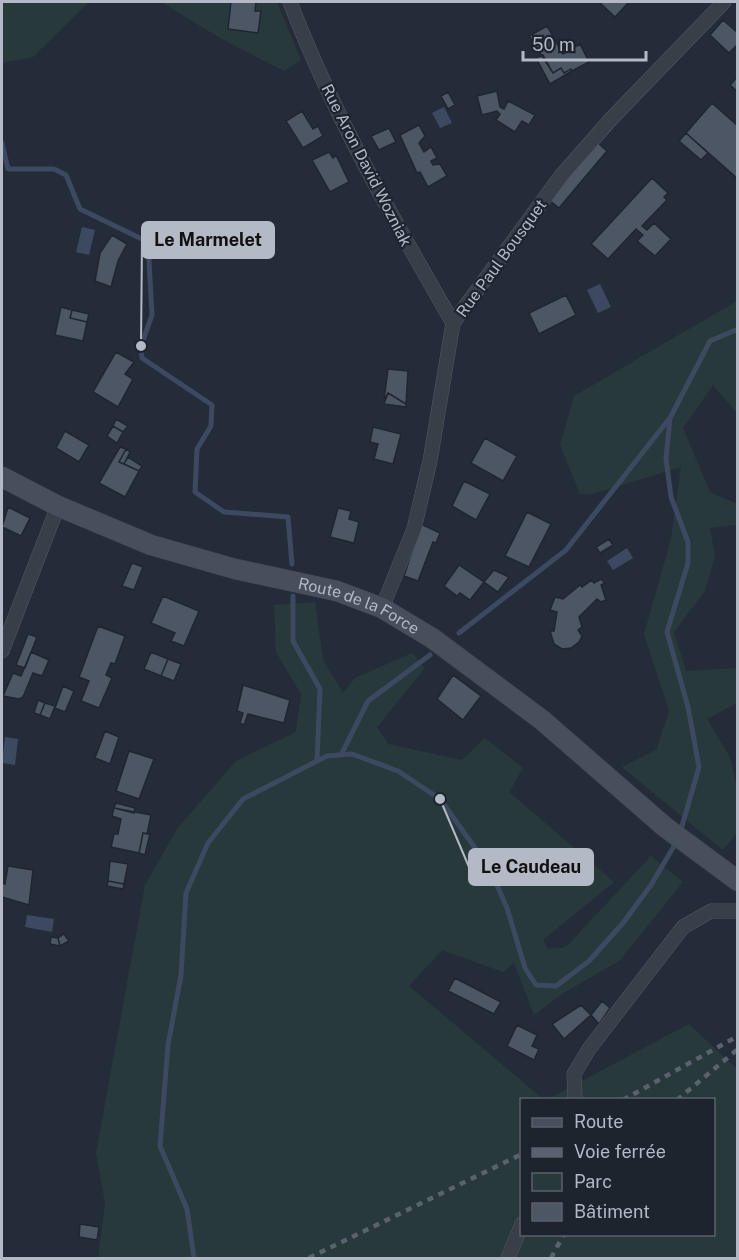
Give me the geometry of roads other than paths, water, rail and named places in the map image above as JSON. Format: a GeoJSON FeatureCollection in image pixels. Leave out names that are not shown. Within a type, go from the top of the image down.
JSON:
{"type":"FeatureCollection","features":[{"type":"Feature","properties":{"kind":"street","name":"Rue Aron David Wozniak"},"geometry":{"type":"LineString","coordinates":[[290,2],[312,58],[394,221],[453,323]]}},
{"type":"Feature","properties":{"kind":"street","name":"Rue Paul Bousquet"},"geometry":{"type":"LineString","coordinates":[[382,608],[414,529],[430,461],[453,323],[561,176],[611,119],[724,2]]}},
{"type":"Feature","properties":{"kind":"street","name":"Route de la Force"},"geometry":{"type":"LineString","coordinates":[[2,477],[58,506],[152,545],[235,569],[337,591],[382,608],[432,638],[542,720],[691,848],[736,874]]}},
{"type":"Feature","properties":{"kind":"street"},"geometry":{"type":"LineString","coordinates":[[2,651],[58,506]]}},
{"type":"Feature","properties":{"kind":"street"},"geometry":{"type":"LineString","coordinates":[[575,1098],[574,1074],[589,1049],[683,927],[711,911],[738,911]]}},
{"type":"Feature","properties":{"kind":"street"},"geometry":{"type":"LineString","coordinates":[[508,1257],[520,1229]]}},
{"type":"Feature","properties":{"kind":"water"},"geometry":{"type":"Polygon","coordinates":[[[444,107],[452,123],[440,128],[432,113],[444,107]]]}},
{"type":"Feature","properties":{"kind":"water"},"geometry":{"type":"Polygon","coordinates":[[[82,227],[95,230],[89,255],[76,252],[82,227]]]}},
{"type":"Feature","properties":{"kind":"water"},"geometry":{"type":"Polygon","coordinates":[[[600,284],[611,307],[598,313],[587,290],[600,284]]]}},
{"type":"Feature","properties":{"kind":"water"},"geometry":{"type":"Polygon","coordinates":[[[627,548],[633,558],[613,570],[607,561],[627,548]]]}},
{"type":"Feature","properties":{"kind":"water"},"geometry":{"type":"Polygon","coordinates":[[[5,737],[18,739],[15,765],[2,763],[5,737]]]}},
{"type":"Feature","properties":{"kind":"water"},"geometry":{"type":"Polygon","coordinates":[[[27,915],[54,919],[52,932],[25,927],[27,915]]]}},
{"type":"Feature","properties":{"kind":"waterway"},"geometry":{"type":"LineString","coordinates":[[2,143],[8,169],[54,169],[66,175],[80,209],[148,242],[152,315],[141,346],[142,358],[212,405],[211,426],[197,449],[195,492],[224,512],[288,517],[292,564]]}},
{"type":"Feature","properties":{"kind":"waterway"},"geometry":{"type":"LineString","coordinates":[[680,833],[699,767],[688,707],[667,632],[688,563],[688,542],[671,497],[666,459],[670,418],[710,341],[738,329]]}},
{"type":"Feature","properties":{"kind":"waterway"},"geometry":{"type":"LineString","coordinates":[[459,633],[566,550],[669,419]]}},
{"type":"Feature","properties":{"kind":"waterway"},"geometry":{"type":"LineString","coordinates":[[293,596],[293,641],[320,689],[317,760]]}},
{"type":"Feature","properties":{"kind":"waterway"},"geometry":{"type":"LineString","coordinates":[[341,755],[368,701],[430,655]]}},
{"type":"Feature","properties":{"kind":"waterway"},"geometry":{"type":"LineString","coordinates":[[194,1258],[187,1209],[160,1146],[168,1045],[181,975],[186,893],[208,843],[243,799],[327,756],[352,754],[398,771],[440,799],[490,869],[507,908],[525,968],[536,985],[556,986],[589,961],[623,923],[651,885],[677,841]]}},
{"type":"Feature","properties":{"kind":"railway"},"geometry":{"type":"LineString","coordinates":[[627,1098],[738,1036]]}},
{"type":"Feature","properties":{"kind":"railway"},"geometry":{"type":"LineString","coordinates":[[679,1098],[738,1049]]}},
{"type":"Feature","properties":{"kind":"railway"},"geometry":{"type":"LineString","coordinates":[[309,1258],[520,1155]]}},
{"type":"Feature","properties":{"kind":"railway"},"geometry":{"type":"LineString","coordinates":[[551,1258],[563,1236]]}},
{"type":"Feature","properties":{"kind":"place","name":"Le Marmelet"},"geometry":{"type":"Point","coordinates":[141,346]}},
{"type":"Feature","properties":{"kind":"place","name":"Le Caudeau"},"geometry":{"type":"Point","coordinates":[440,799]}}]}
